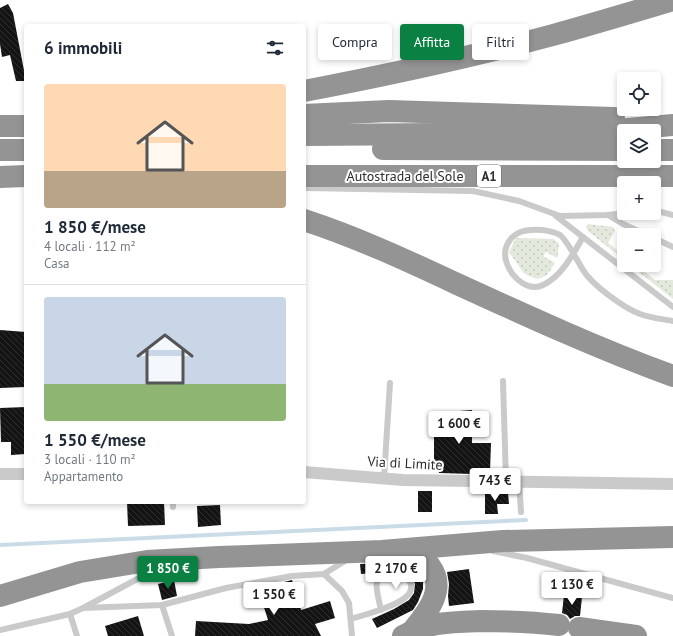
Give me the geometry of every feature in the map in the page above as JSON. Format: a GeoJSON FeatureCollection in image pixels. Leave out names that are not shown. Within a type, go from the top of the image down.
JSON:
{"type":"FeatureCollection","features":[{"type":"Feature","properties":{"kind":"highway"},"geometry":{"type":"LineString","coordinates":[[306,91],[477,54],[673,0]]}},
{"type":"Feature","properties":{"kind":"highway"},"geometry":{"type":"LineString","coordinates":[[306,115],[389,111],[585,118],[673,118]]}},
{"type":"Feature","properties":{"kind":"highway"},"geometry":{"type":"LineString","coordinates":[[306,135],[583,133],[673,125]]}},
{"type":"Feature","properties":{"kind":"highway"},"geometry":{"type":"LineString","coordinates":[[0,126],[24,126]]}},
{"type":"Feature","properties":{"kind":"highway"},"geometry":{"type":"LineString","coordinates":[[0,150],[24,150]]}},
{"type":"Feature","properties":{"kind":"highway","name":"Autostrada del Sole"},"geometry":{"type":"LineString","coordinates":[[306,150],[617,150]]}},
{"type":"Feature","properties":{"kind":"highway"},"geometry":{"type":"LineString","coordinates":[[661,150],[673,150]]}},
{"type":"Feature","properties":{"kind":"highway"},"geometry":{"type":"LineString","coordinates":[[0,177],[24,176]]}},
{"type":"Feature","properties":{"kind":"highway","name":"Autostrada del Sole"},"geometry":{"type":"LineString","coordinates":[[306,176],[673,176]]}},
{"type":"Feature","properties":{"kind":"highway"},"geometry":{"type":"LineString","coordinates":[[0,191],[24,191]]}},
{"type":"Feature","properties":{"kind":"highway"},"geometry":{"type":"LineString","coordinates":[[306,221],[404,260],[564,333],[624,358],[673,376]]}},
{"type":"Feature","properties":{"kind":"highway"},"geometry":{"type":"LineString","coordinates":[[624,358],[673,364]]}},
{"type":"Feature","properties":{"kind":"highway"},"geometry":{"type":"LineString","coordinates":[[2,594],[80,572],[147,561],[382,551],[503,541],[673,537]]}},
{"type":"Feature","properties":{"kind":"highway"},"geometry":{"type":"LineString","coordinates":[[382,551],[420,556],[427,561],[434,573],[436,586],[434,601],[429,611],[408,633]]}},
{"type":"Feature","properties":{"kind":"highway"},"geometry":{"type":"LineString","coordinates":[[408,633],[445,622],[522,621],[636,636]]}},
{"type":"Feature","properties":{"kind":"street","name":"Via di Limite"},"geometry":{"type":"LineString","coordinates":[[306,472],[384,478],[673,484]]}},
{"type":"Feature","properties":{"kind":"street"},"geometry":{"type":"LineString","coordinates":[[0,474],[24,474]]}},
{"type":"Feature","properties":{"kind":"lane"},"geometry":{"type":"LineString","coordinates":[[306,188],[473,191],[519,201],[554,214],[568,216],[617,214]]}},
{"type":"Feature","properties":{"kind":"lane"},"geometry":{"type":"LineString","coordinates":[[661,212],[673,215]]}},
{"type":"Feature","properties":{"kind":"lane"},"geometry":{"type":"LineString","coordinates":[[554,214],[673,308]]}},
{"type":"Feature","properties":{"kind":"lane"},"geometry":{"type":"LineString","coordinates":[[608,215],[632,228]]}},
{"type":"Feature","properties":{"kind":"lane"},"geometry":{"type":"LineString","coordinates":[[583,237],[572,254],[558,273],[544,285],[536,288],[527,286],[518,280],[507,264],[504,254],[506,246],[512,236],[520,231],[530,229],[550,231],[560,234],[567,243],[572,254],[588,278],[629,309],[651,317],[673,321]]}},
{"type":"Feature","properties":{"kind":"lane"},"geometry":{"type":"LineString","coordinates":[[661,241],[673,247]]}},
{"type":"Feature","properties":{"kind":"lane"},"geometry":{"type":"LineString","coordinates":[[503,381],[506,481]]}},
{"type":"Feature","properties":{"kind":"lane"},"geometry":{"type":"LineString","coordinates":[[384,478],[390,383]]}},
{"type":"Feature","properties":{"kind":"lane"},"geometry":{"type":"LineString","coordinates":[[519,480],[522,512]]}},
{"type":"Feature","properties":{"kind":"lane"},"geometry":{"type":"LineString","coordinates":[[462,544],[527,558],[673,598]]}},
{"type":"Feature","properties":{"kind":"lane"},"geometry":{"type":"LineString","coordinates":[[83,608],[162,605],[226,588],[292,576],[324,574],[360,552]]}},
{"type":"Feature","properties":{"kind":"lane"},"geometry":{"type":"LineString","coordinates":[[1,631],[70,614],[151,571],[184,559]]}},
{"type":"Feature","properties":{"kind":"lane"},"geometry":{"type":"LineString","coordinates":[[324,574],[342,591],[349,603],[352,636]]}},
{"type":"Feature","properties":{"kind":"lane"},"geometry":{"type":"LineString","coordinates":[[351,618],[381,610],[405,598],[410,593],[410,583],[404,577],[398,575],[386,577],[381,578],[378,582],[377,588],[381,610]]}},
{"type":"Feature","properties":{"kind":"lane"},"geometry":{"type":"LineString","coordinates":[[162,605],[172,636]]}},
{"type":"Feature","properties":{"kind":"lane"},"geometry":{"type":"LineString","coordinates":[[70,614],[77,636]]}},
{"type":"Feature","properties":{"kind":"lane"},"geometry":{"type":"LineString","coordinates":[[1,631],[9,636]]}},
{"type":"Feature","properties":{"kind":"shaded area"},"geometry":{"type":"Polygon","coordinates":[[[588,224],[613,227],[615,231],[608,243],[617,250],[617,254],[588,231],[586,227],[588,224]]]}},
{"type":"Feature","properties":{"kind":"shaded area"},"geometry":{"type":"Polygon","coordinates":[[[516,238],[553,239],[559,243],[557,258],[546,252],[543,256],[555,263],[547,275],[538,279],[524,273],[509,252],[516,238]]]}},
{"type":"Feature","properties":{"kind":"shaded area"},"geometry":{"type":"Polygon","coordinates":[[[639,272],[645,272],[655,280],[673,280],[673,299],[639,272]]]}},
{"type":"Feature","properties":{"kind":"building"},"geometry":{"type":"Polygon","coordinates":[[[8,4],[13,13],[24,71],[24,81],[16,81],[10,55],[2,57],[0,44],[0,8],[8,4]]]}},
{"type":"Feature","properties":{"kind":"building"},"geometry":{"type":"Polygon","coordinates":[[[0,330],[24,332],[24,387],[0,388],[0,330]]]}},
{"type":"Feature","properties":{"kind":"building"},"geometry":{"type":"Polygon","coordinates":[[[24,407],[24,454],[11,455],[11,442],[1,442],[0,408],[24,407]]]}},
{"type":"Feature","properties":{"kind":"building"},"geometry":{"type":"Polygon","coordinates":[[[472,410],[472,443],[491,443],[490,472],[472,471],[472,474],[439,473],[438,464],[434,464],[434,413],[472,410]]]}},
{"type":"Feature","properties":{"kind":"building"},"geometry":{"type":"Polygon","coordinates":[[[418,491],[432,491],[432,512],[418,512],[418,491]]]}},
{"type":"Feature","properties":{"kind":"building"},"geometry":{"type":"Polygon","coordinates":[[[485,493],[508,493],[509,504],[497,504],[498,514],[485,514],[485,493]]]}},
{"type":"Feature","properties":{"kind":"building"},"geometry":{"type":"Polygon","coordinates":[[[127,504],[164,504],[165,525],[128,526],[127,504]]]}},
{"type":"Feature","properties":{"kind":"building"},"geometry":{"type":"Polygon","coordinates":[[[220,505],[221,525],[198,527],[197,506],[220,505]]]}},
{"type":"Feature","properties":{"kind":"building"},"geometry":{"type":"Polygon","coordinates":[[[392,563],[416,568],[423,579],[423,589],[413,610],[377,628],[372,619],[409,600],[414,593],[415,584],[412,577],[400,571],[361,574],[360,564],[392,563]]]}},
{"type":"Feature","properties":{"kind":"building"},"geometry":{"type":"Polygon","coordinates":[[[469,569],[474,603],[449,606],[449,584],[447,572],[469,569]]]}},
{"type":"Feature","properties":{"kind":"building"},"geometry":{"type":"Polygon","coordinates":[[[174,580],[177,596],[162,600],[158,584],[174,580]]]}},
{"type":"Feature","properties":{"kind":"building"},"geometry":{"type":"Polygon","coordinates":[[[292,580],[301,610],[330,601],[335,618],[315,624],[321,636],[195,636],[196,621],[249,624],[268,620],[261,598],[251,601],[247,589],[261,586],[261,588],[292,580]]]}},
{"type":"Feature","properties":{"kind":"building"},"geometry":{"type":"Polygon","coordinates":[[[564,595],[582,597],[580,616],[575,616],[570,619],[567,615],[562,613],[564,595]]]}},
{"type":"Feature","properties":{"kind":"building"},"geometry":{"type":"Polygon","coordinates":[[[138,616],[144,636],[108,636],[105,626],[138,616]]]}},
{"type":"Feature","properties":{"kind":"waterway"},"geometry":{"type":"LineString","coordinates":[[0,545],[526,520]]}}]}
